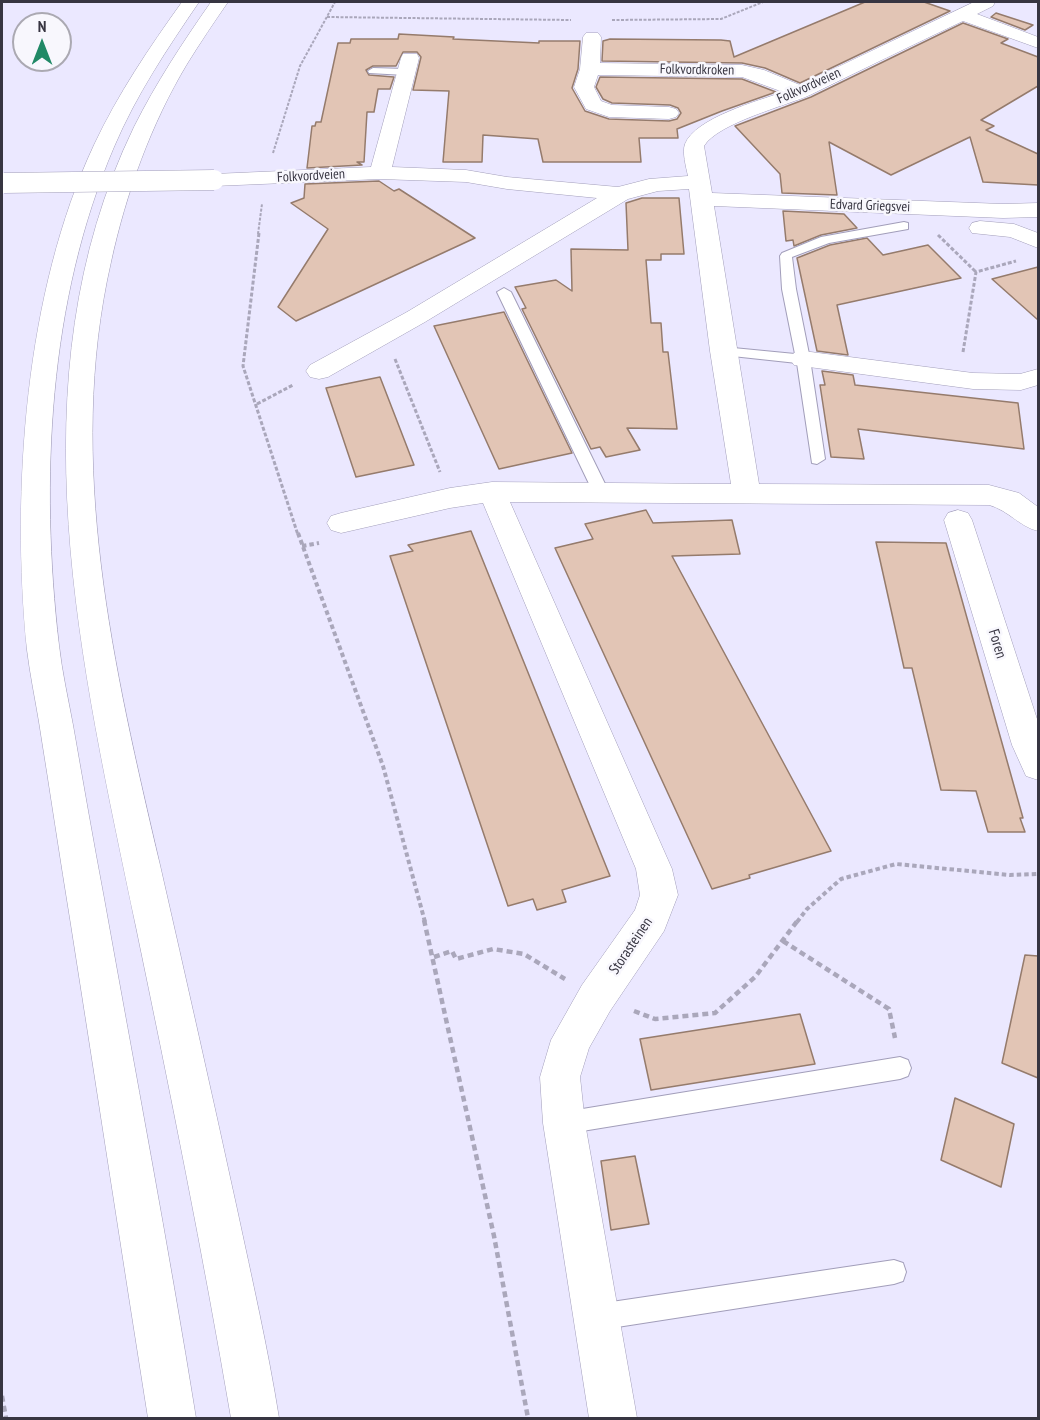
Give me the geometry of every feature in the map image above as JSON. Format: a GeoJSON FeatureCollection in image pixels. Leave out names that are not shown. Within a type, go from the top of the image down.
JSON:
{"type":"FeatureCollection","features":[{"type":"Feature","properties":{"kind":"main road"},"geometry":{"type":"LineString","coordinates":[[172,1419],[42,640],[35,491],[43,370],[55,296],[71,232],[89,182],[125,104],[143,70],[190,2]]}},
{"type":"Feature","properties":{"kind":"main road"},"geometry":{"type":"LineString","coordinates":[[219,2],[171,72],[146,121],[118,190],[100,253],[85,326],[80,384],[79,455],[84,553],[102,680],[229,1271],[255,1419]]}},
{"type":"Feature","properties":{"kind":"main road","name":"Folkvordveien"},"geometry":{"type":"LineString","coordinates":[[747,495],[723,351],[694,146],[700,136],[749,111],[800,92],[987,2]]}},
{"type":"Feature","properties":{"kind":"main road"},"geometry":{"type":"LineString","coordinates":[[962,14],[1038,43]]}},
{"type":"Feature","properties":{"kind":"main road"},"geometry":{"type":"LineString","coordinates":[[592,37],[590,69],[584,87],[593,105],[609,111],[669,113]]}},
{"type":"Feature","properties":{"kind":"main road"},"geometry":{"type":"LineString","coordinates":[[381,173],[407,65]]}},
{"type":"Feature","properties":{"kind":"main road","name":"Folkvordkroken"},"geometry":{"type":"LineString","coordinates":[[590,69],[742,71],[757,74],[800,92]]}},
{"type":"Feature","properties":{"kind":"main road","name":"Folkvordveien"},"geometry":{"type":"LineString","coordinates":[[3,183],[265,179],[381,173],[466,176],[507,183],[620,194]]}},
{"type":"Feature","properties":{"kind":"main road","name":"Folkvordveien"},"geometry":{"type":"LineString","coordinates":[[319,370],[386,333],[620,194],[643,185],[661,182],[699,191]]}},
{"type":"Feature","properties":{"kind":"main road","name":"Edvard Griegsvei"},"geometry":{"type":"LineString","coordinates":[[699,191],[1003,211],[1038,210]]}},
{"type":"Feature","properties":{"kind":"main road"},"geometry":{"type":"LineString","coordinates":[[904,226],[1014,231],[1038,241]]}},
{"type":"Feature","properties":{"kind":"main road"},"geometry":{"type":"LineString","coordinates":[[803,359],[1003,383],[1021,382],[1038,377]]}},
{"type":"Feature","properties":{"kind":"main road"},"geometry":{"type":"LineString","coordinates":[[341,523],[450,498],[492,492],[989,495],[1009,500],[1038,521]]}},
{"type":"Feature","properties":{"kind":"main road","name":"Storasteinen"},"geometry":{"type":"LineString","coordinates":[[492,492],[654,869],[659,895],[651,919],[596,998],[571,1040],[560,1077],[564,1123],[598,1317],[613,1419]]}},
{"type":"Feature","properties":{"kind":"main road","name":"Foren"},"geometry":{"type":"LineString","coordinates":[[958,520],[1029,745],[1038,766]]}},
{"type":"Feature","properties":{"kind":"lane"},"geometry":{"type":"LineString","coordinates":[[373,71],[407,65]]}},
{"type":"Feature","properties":{"kind":"lane"},"geometry":{"type":"LineString","coordinates":[[817,459],[803,359],[789,289],[786,256],[806,246],[904,226]]}},
{"type":"Feature","properties":{"kind":"lane"},"geometry":{"type":"LineString","coordinates":[[504,292],[601,492]]}},
{"type":"Feature","properties":{"kind":"lane"},"geometry":{"type":"LineString","coordinates":[[723,351],[803,359]]}},
{"type":"Feature","properties":{"kind":"lane"},"geometry":{"type":"LineString","coordinates":[[564,1123],[900,1068]]}},
{"type":"Feature","properties":{"kind":"lane"},"geometry":{"type":"LineString","coordinates":[[598,1317],[894,1272]]}},
{"type":"Feature","properties":{"kind":"path"},"geometry":{"type":"LineString","coordinates":[[335,2],[300,66],[265,179],[243,366],[302,546],[383,766],[434,957],[494,1236],[528,1419]]}},
{"type":"Feature","properties":{"kind":"path"},"geometry":{"type":"LineString","coordinates":[[612,20],[721,19],[763,2]]}},
{"type":"Feature","properties":{"kind":"path"},"geometry":{"type":"LineString","coordinates":[[326,17],[579,20]]}},
{"type":"Feature","properties":{"kind":"path"},"geometry":{"type":"LineString","coordinates":[[930,226],[976,273]]}},
{"type":"Feature","properties":{"kind":"path"},"geometry":{"type":"LineString","coordinates":[[976,273],[1018,261]]}},
{"type":"Feature","properties":{"kind":"path"},"geometry":{"type":"LineString","coordinates":[[959,379],[976,273]]}},
{"type":"Feature","properties":{"kind":"path"},"geometry":{"type":"LineString","coordinates":[[386,333],[450,498]]}},
{"type":"Feature","properties":{"kind":"path"},"geometry":{"type":"LineString","coordinates":[[257,405],[319,370]]}},
{"type":"Feature","properties":{"kind":"path"},"geometry":{"type":"LineString","coordinates":[[434,957],[452,951],[456,959],[493,949],[524,954],[596,998],[655,1019],[715,1013],[755,977],[807,909],[841,879],[896,864],[1010,875],[1038,874]]}},
{"type":"Feature","properties":{"kind":"path"},"geometry":{"type":"LineString","coordinates":[[783,941],[889,1009],[900,1068]]}},
{"type":"Feature","properties":{"kind":"path"},"geometry":{"type":"LineString","coordinates":[[2,1396],[6,1419]]}},
{"type":"Feature","properties":{"kind":"building"},"geometry":{"type":"Polygon","coordinates":[[[865,2],[924,2],[950,11],[800,83],[765,68],[742,63],[602,61],[603,41],[610,39],[730,41],[734,57],[865,2]]]}},
{"type":"Feature","properties":{"kind":"building"},"geometry":{"type":"Polygon","coordinates":[[[996,13],[1033,25],[1025,30],[991,17],[996,13]]]}},
{"type":"Feature","properties":{"kind":"building"},"geometry":{"type":"Polygon","coordinates":[[[963,23],[1008,39],[1001,43],[1038,57],[1038,86],[981,120],[994,126],[986,130],[1038,154],[1038,185],[983,182],[970,137],[891,175],[829,142],[837,195],[782,193],[780,174],[735,126],[811,97],[963,23]]]}},
{"type":"Feature","properties":{"kind":"building"},"geometry":{"type":"Polygon","coordinates":[[[399,34],[539,43],[539,41],[580,41],[578,69],[572,88],[585,111],[609,119],[669,121],[677,119],[681,113],[678,108],[670,105],[612,103],[603,99],[596,87],[600,77],[742,79],[776,92],[677,129],[678,138],[639,138],[641,162],[543,162],[538,139],[483,135],[482,162],[443,162],[449,91],[413,90],[421,57],[417,52],[403,52],[396,66],[373,66],[366,70],[369,75],[394,77],[390,89],[378,89],[374,112],[367,112],[364,162],[357,162],[362,165],[307,168],[312,126],[315,126],[316,122],[321,122],[338,43],[350,43],[351,39],[398,39],[399,34]]]}},
{"type":"Feature","properties":{"kind":"building"},"geometry":{"type":"Polygon","coordinates":[[[379,181],[394,191],[399,189],[475,238],[296,321],[278,307],[328,229],[291,203],[304,198],[305,184],[379,181]]]}},
{"type":"Feature","properties":{"kind":"building"},"geometry":{"type":"Polygon","coordinates":[[[642,198],[679,198],[684,254],[661,254],[661,260],[646,260],[651,323],[661,323],[663,352],[668,352],[677,429],[627,428],[640,450],[606,457],[600,447],[591,449],[522,309],[526,308],[515,287],[556,280],[572,291],[571,249],[628,250],[626,203],[642,198]]]}},
{"type":"Feature","properties":{"kind":"building"},"geometry":{"type":"Polygon","coordinates":[[[783,211],[844,214],[857,228],[821,235],[794,246],[793,240],[786,241],[783,211]]]}},
{"type":"Feature","properties":{"kind":"building"},"geometry":{"type":"Polygon","coordinates":[[[867,238],[883,255],[928,245],[961,278],[837,305],[848,355],[817,351],[797,258],[830,245],[867,238]]]}},
{"type":"Feature","properties":{"kind":"building"},"geometry":{"type":"Polygon","coordinates":[[[1038,267],[1038,320],[992,279],[1038,267]]]}},
{"type":"Feature","properties":{"kind":"building"},"geometry":{"type":"Polygon","coordinates":[[[504,312],[572,453],[499,469],[434,326],[504,312]]]}},
{"type":"Feature","properties":{"kind":"building"},"geometry":{"type":"Polygon","coordinates":[[[822,371],[853,375],[855,385],[1018,403],[1024,449],[858,429],[864,459],[831,457],[820,385],[825,385],[822,371]]]}},
{"type":"Feature","properties":{"kind":"building"},"geometry":{"type":"Polygon","coordinates":[[[380,377],[414,465],[356,477],[326,388],[380,377]]]}},
{"type":"Feature","properties":{"kind":"building"},"geometry":{"type":"Polygon","coordinates":[[[646,510],[653,523],[732,520],[740,554],[672,556],[831,851],[749,875],[750,878],[712,889],[555,548],[593,539],[585,524],[646,510]]]}},
{"type":"Feature","properties":{"kind":"building"},"geometry":{"type":"Polygon","coordinates":[[[471,531],[610,876],[562,890],[566,902],[537,910],[533,899],[508,906],[390,556],[413,551],[408,545],[471,531]]]}},
{"type":"Feature","properties":{"kind":"building"},"geometry":{"type":"Polygon","coordinates":[[[876,542],[946,543],[1025,832],[988,832],[976,791],[941,790],[912,668],[904,668],[876,542]]]}},
{"type":"Feature","properties":{"kind":"building"},"geometry":{"type":"Polygon","coordinates":[[[1025,955],[1038,956],[1038,1078],[1002,1063],[1025,955]]]}},
{"type":"Feature","properties":{"kind":"building"},"geometry":{"type":"Polygon","coordinates":[[[800,1014],[815,1064],[651,1090],[640,1039],[800,1014]]]}},
{"type":"Feature","properties":{"kind":"building"},"geometry":{"type":"Polygon","coordinates":[[[955,1098],[1014,1124],[1001,1187],[941,1160],[955,1098]]]}},
{"type":"Feature","properties":{"kind":"building"},"geometry":{"type":"Polygon","coordinates":[[[635,1156],[649,1224],[611,1230],[601,1161],[635,1156]]]}}]}
